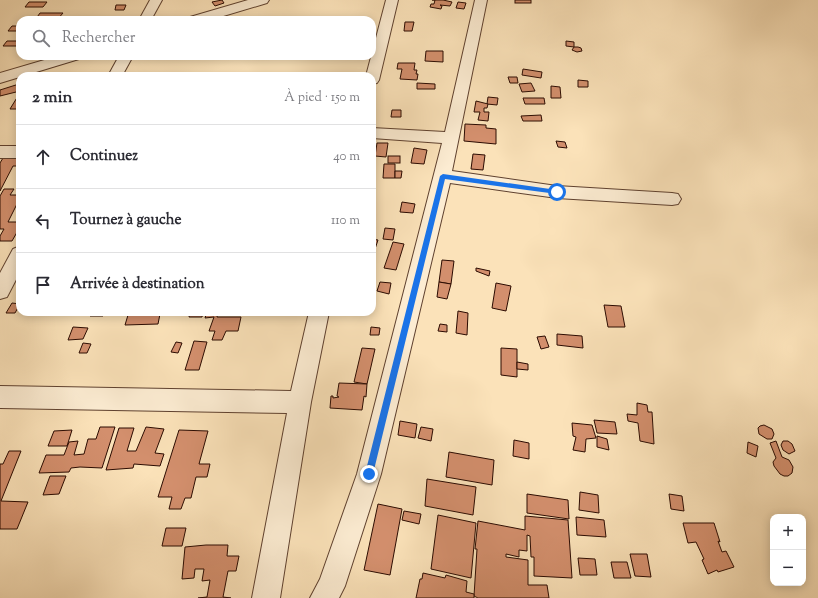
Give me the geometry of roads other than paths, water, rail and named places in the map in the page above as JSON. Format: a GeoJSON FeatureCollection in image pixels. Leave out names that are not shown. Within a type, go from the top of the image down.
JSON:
{"type":"FeatureCollection","features":[{"type":"Feature","properties":{"kind":"street"},"geometry":{"type":"LineString","coordinates":[[147,16],[156,0]]}},
{"type":"Feature","properties":{"kind":"street"},"geometry":{"type":"LineString","coordinates":[[208,16],[262,0]]}},
{"type":"Feature","properties":{"kind":"street"},"geometry":{"type":"LineString","coordinates":[[374,72],[392,0]]}},
{"type":"Feature","properties":{"kind":"street"},"geometry":{"type":"LineString","coordinates":[[324,598],[331,586],[369,474],[443,176],[481,0]]}},
{"type":"Feature","properties":{"kind":"street"},"geometry":{"type":"LineString","coordinates":[[0,72],[21,72],[61,60]]}},
{"type":"Feature","properties":{"kind":"street"},"geometry":{"type":"LineString","coordinates":[[117,72],[124,60]]}},
{"type":"Feature","properties":{"kind":"street"},"geometry":{"type":"LineString","coordinates":[[0,78],[16,73]]}},
{"type":"Feature","properties":{"kind":"street"},"geometry":{"type":"LineString","coordinates":[[376,132],[451,138]]}},
{"type":"Feature","properties":{"kind":"street"},"geometry":{"type":"LineString","coordinates":[[0,152],[16,152]]}},
{"type":"Feature","properties":{"kind":"street"},"geometry":{"type":"LineString","coordinates":[[443,176],[557,192],[672,199]]}},
{"type":"Feature","properties":{"kind":"street"},"geometry":{"type":"LineString","coordinates":[[0,291],[14,257]]}},
{"type":"Feature","properties":{"kind":"street"},"geometry":{"type":"LineString","coordinates":[[266,598],[300,402],[318,316]]}},
{"type":"Feature","properties":{"kind":"street"},"geometry":{"type":"LineString","coordinates":[[0,397],[300,402]]}}]}
